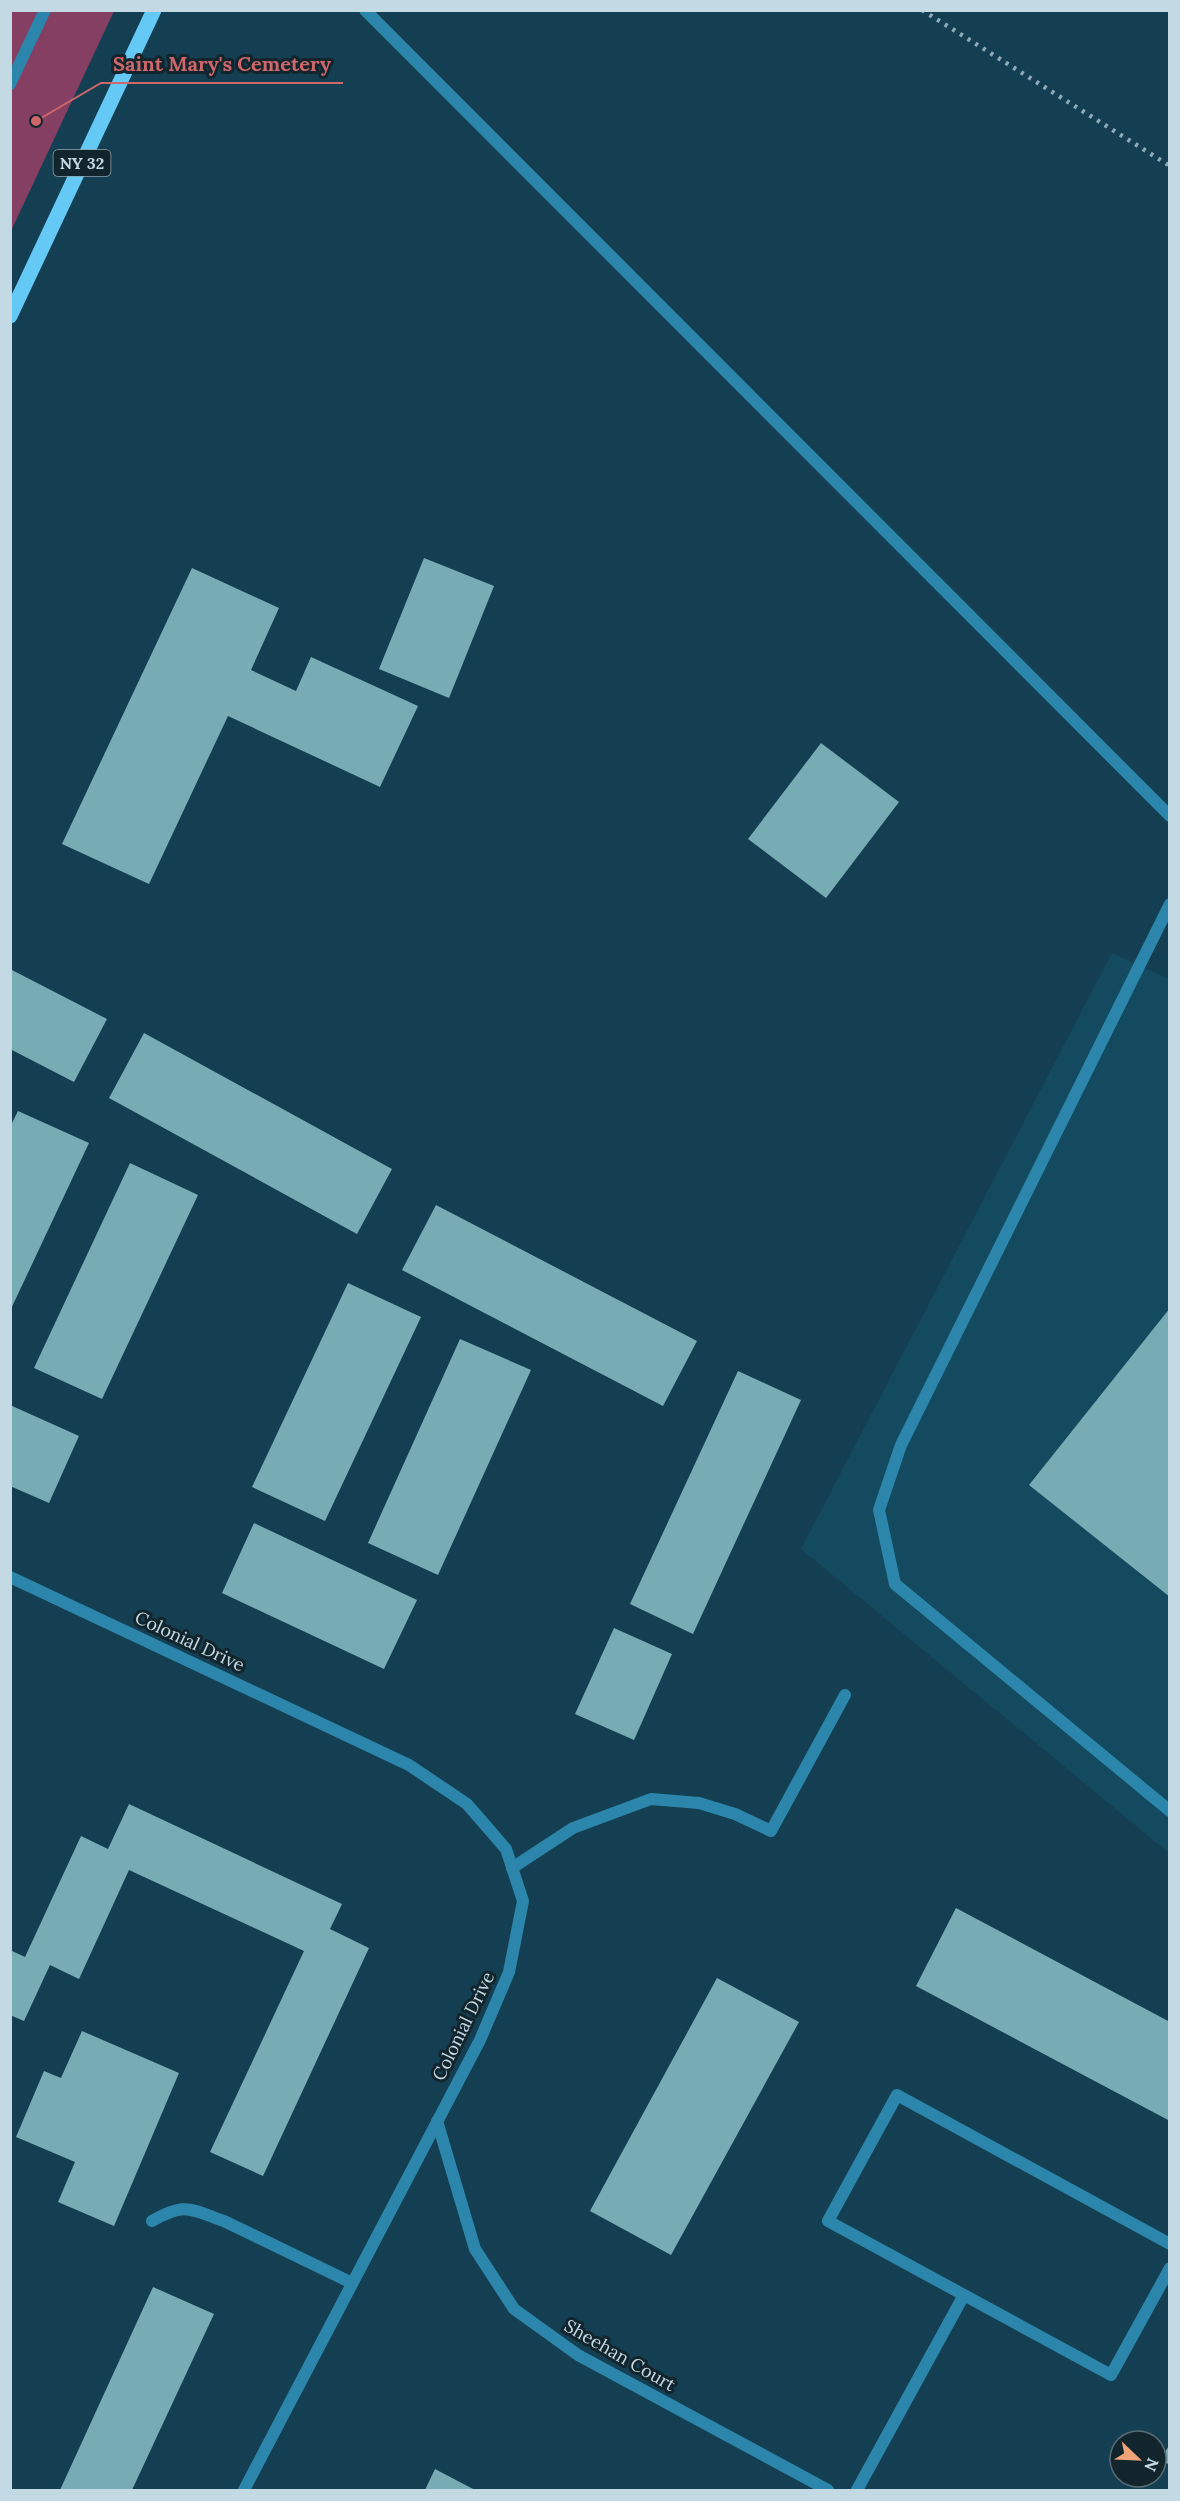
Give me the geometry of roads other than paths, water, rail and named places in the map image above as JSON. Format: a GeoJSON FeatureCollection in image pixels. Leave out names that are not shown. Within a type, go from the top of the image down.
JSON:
{"type":"FeatureCollection","features":[{"type":"Feature","properties":{"kind":"main road","name":"NY 32"},"geometry":{"type":"LineString","coordinates":[[10,316],[154,10]]}},
{"type":"Feature","properties":{"kind":"street"},"geometry":{"type":"LineString","coordinates":[[10,84],[45,10]]}},
{"type":"Feature","properties":{"kind":"street"},"geometry":{"type":"LineString","coordinates":[[365,10],[1170,816]]}},
{"type":"Feature","properties":{"kind":"street"},"geometry":{"type":"LineString","coordinates":[[1170,904],[901,1445],[879,1510],[895,1584],[1170,1811]]}},
{"type":"Feature","properties":{"kind":"street","name":"Colonial Drive"},"geometry":{"type":"LineString","coordinates":[[10,1576],[410,1765],[467,1804],[506,1849],[523,1902],[509,1972],[480,2040],[244,2490]]}},
{"type":"Feature","properties":{"kind":"street"},"geometry":{"type":"LineString","coordinates":[[512,1868],[573,1827],[651,1799],[699,1803],[735,1814],[771,1831],[845,1695]]}},
{"type":"Feature","properties":{"kind":"street"},"geometry":{"type":"LineString","coordinates":[[1170,2244],[897,2095],[828,2221],[1111,2376],[1170,2268]]}},
{"type":"Feature","properties":{"kind":"street","name":"Sheehan Court"},"geometry":{"type":"LineString","coordinates":[[437,2121],[474,2249],[514,2309],[578,2355],[828,2490]]}},
{"type":"Feature","properties":{"kind":"street"},"geometry":{"type":"LineString","coordinates":[[152,2221],[180,2207],[202,2213],[224,2221],[352,2283]]}},
{"type":"Feature","properties":{"kind":"street"},"geometry":{"type":"LineString","coordinates":[[857,2490],[964,2295]]}},
{"type":"Feature","properties":{"kind":"railway"},"geometry":{"type":"LineString","coordinates":[[922,10],[1170,166]]}},
{"type":"Feature","properties":{"kind":"place","name":"Saint Mary's Cemetery"},"geometry":{"type":"Point","coordinates":[36,121]}}]}
